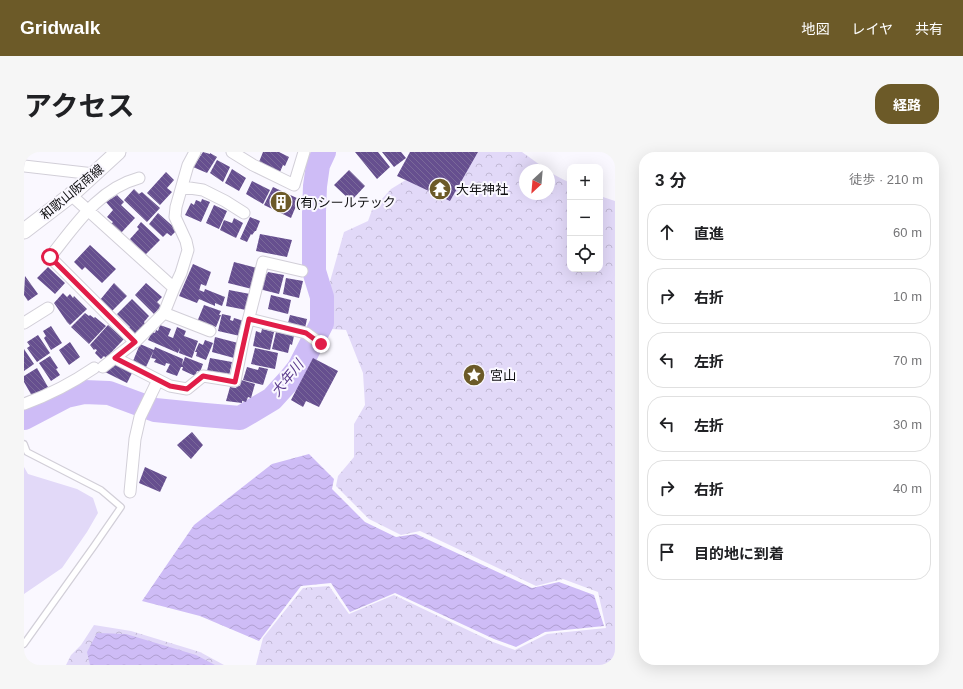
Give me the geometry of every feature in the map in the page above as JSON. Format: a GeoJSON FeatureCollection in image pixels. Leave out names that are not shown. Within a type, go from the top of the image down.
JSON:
{"type":"FeatureCollection","features":[{"type":"Feature","properties":{"kind":"main road","name":"和歌山阪南線"},"geometry":{"type":"LineString","coordinates":[[24,231],[71,195],[118,152]]}},
{"type":"Feature","properties":{"kind":"street"},"geometry":{"type":"LineString","coordinates":[[24,404],[75,381],[115,358],[135,342],[164,313],[181,273],[188,250],[186,240],[176,217],[176,207],[183,187],[188,165],[195,152]]}},
{"type":"Feature","properties":{"kind":"street"},"geometry":{"type":"LineString","coordinates":[[232,152],[253,165],[294,185],[304,152]]}},
{"type":"Feature","properties":{"kind":"street"},"geometry":{"type":"LineString","coordinates":[[24,166],[94,174]]}},
{"type":"Feature","properties":{"kind":"street"},"geometry":{"type":"LineString","coordinates":[[135,342],[50,257],[88,210],[109,191],[139,178]]}},
{"type":"Feature","properties":{"kind":"street"},"geometry":{"type":"LineString","coordinates":[[183,187],[202,190],[225,201],[244,213]]}},
{"type":"Feature","properties":{"kind":"street"},"geometry":{"type":"LineString","coordinates":[[71,195],[174,288]]}},
{"type":"Feature","properties":{"kind":"street"},"geometry":{"type":"LineString","coordinates":[[115,358],[170,386],[187,389],[203,376],[235,382],[263,262],[302,271]]}},
{"type":"Feature","properties":{"kind":"street"},"geometry":{"type":"LineString","coordinates":[[24,323],[48,308]]}},
{"type":"Feature","properties":{"kind":"street"},"geometry":{"type":"LineString","coordinates":[[164,313],[210,331]]}},
{"type":"Feature","properties":{"kind":"street"},"geometry":{"type":"LineString","coordinates":[[249,319],[306,333],[321,344]]}},
{"type":"Feature","properties":{"kind":"street"},"geometry":{"type":"LineString","coordinates":[[130,492],[135,439],[140,417],[158,380]]}},
{"type":"Feature","properties":{"kind":"lane"},"geometry":{"type":"LineString","coordinates":[[24,444],[27,452],[101,490],[121,507],[24,644]]}},
{"type":"Feature","properties":{"kind":"green space"},"geometry":{"type":"Polygon","coordinates":[[[471,152],[522,152],[539,164],[519,164],[519,200],[555,200],[555,175],[567,181],[567,272],[603,272],[603,197],[615,201],[615,665],[256,665],[263,638],[303,588],[329,586],[349,614],[394,595],[493,642],[515,650],[547,634],[606,628],[598,592],[563,579],[536,586],[420,531],[401,535],[369,519],[336,486],[338,476],[354,457],[354,424],[365,405],[363,373],[346,330],[331,329],[329,285],[344,232],[368,221],[372,210],[391,189],[409,178],[471,152]]]}},
{"type":"Feature","properties":{"kind":"green space"},"geometry":{"type":"Polygon","coordinates":[[[24,467],[28,474],[77,489],[93,498],[98,513],[87,532],[62,568],[24,594],[24,467]]]}},
{"type":"Feature","properties":{"kind":"green space"},"geometry":{"type":"Polygon","coordinates":[[[94,625],[131,631],[200,652],[224,665],[66,665],[71,655],[81,645],[94,625]]]}},
{"type":"Feature","properties":{"kind":"water"},"geometry":{"type":"Polygon","coordinates":[[[309,454],[334,479],[332,489],[365,522],[396,537],[416,534],[532,588],[559,582],[594,595],[604,626],[545,632],[516,647],[494,639],[395,593],[350,612],[331,583],[301,586],[259,641],[200,616],[142,601],[194,525],[272,464],[309,454]]]}},
{"type":"Feature","properties":{"kind":"water"},"geometry":{"type":"Polygon","coordinates":[[[97,633],[126,634],[196,655],[215,665],[90,665],[87,652],[97,633]]]}},
{"type":"Feature","properties":{"kind":"building"},"geometry":{"type":"Polygon","coordinates":[[[203,152],[210,153],[217,157],[207,173],[193,167],[203,152]]]}},
{"type":"Feature","properties":{"kind":"building"},"geometry":{"type":"Polygon","coordinates":[[[263,152],[279,152],[289,157],[285,166],[283,165],[280,172],[259,162],[263,152]]]}},
{"type":"Feature","properties":{"kind":"building"},"geometry":{"type":"Polygon","coordinates":[[[355,152],[378,152],[390,167],[377,179],[355,152]]]}},
{"type":"Feature","properties":{"kind":"building"},"geometry":{"type":"Polygon","coordinates":[[[382,152],[401,152],[406,158],[394,167],[382,152]]]}},
{"type":"Feature","properties":{"kind":"building","name":"大年神社"},"geometry":{"type":"Polygon","coordinates":[[[410,152],[478,152],[450,201],[397,176],[410,152]]]}},
{"type":"Feature","properties":{"kind":"building"},"geometry":{"type":"Polygon","coordinates":[[[217,160],[230,167],[223,182],[210,173],[217,160]]]}},
{"type":"Feature","properties":{"kind":"building"},"geometry":{"type":"Polygon","coordinates":[[[232,169],[246,178],[239,191],[225,183],[232,169]]]}},
{"type":"Feature","properties":{"kind":"building"},"geometry":{"type":"Polygon","coordinates":[[[349,170],[365,186],[351,201],[334,185],[349,170]]]}},
{"type":"Feature","properties":{"kind":"building"},"geometry":{"type":"Polygon","coordinates":[[[166,172],[174,180],[167,188],[172,192],[160,205],[147,193],[166,172]]]}},
{"type":"Feature","properties":{"kind":"building"},"geometry":{"type":"Polygon","coordinates":[[[252,181],[270,190],[263,204],[246,194],[252,181]]]}},
{"type":"Feature","properties":{"kind":"building","name":"(有)シールテック"},"geometry":{"type":"Polygon","coordinates":[[[273,187],[299,199],[291,218],[264,205],[273,187]]]}},
{"type":"Feature","properties":{"kind":"building"},"geometry":{"type":"Polygon","coordinates":[[[134,189],[139,194],[142,192],[160,208],[147,222],[124,200],[134,189]]]}},
{"type":"Feature","properties":{"kind":"building"},"geometry":{"type":"Polygon","coordinates":[[[117,195],[124,202],[121,205],[135,218],[121,233],[111,224],[113,222],[107,217],[113,210],[106,202],[117,195]]]}},
{"type":"Feature","properties":{"kind":"building"},"geometry":{"type":"Polygon","coordinates":[[[202,199],[210,202],[201,222],[185,215],[191,203],[194,205],[196,200],[201,202],[202,199]]]}},
{"type":"Feature","properties":{"kind":"building"},"geometry":{"type":"Polygon","coordinates":[[[214,205],[227,211],[219,229],[206,223],[214,205]]]}},
{"type":"Feature","properties":{"kind":"building"},"geometry":{"type":"Polygon","coordinates":[[[158,213],[177,230],[171,236],[167,233],[163,237],[149,224],[158,213]]]}},
{"type":"Feature","properties":{"kind":"building"},"geometry":{"type":"Polygon","coordinates":[[[250,217],[260,221],[256,231],[252,235],[251,234],[247,242],[240,239],[250,217]]]}},
{"type":"Feature","properties":{"kind":"building"},"geometry":{"type":"Polygon","coordinates":[[[234,218],[243,223],[236,238],[220,230],[224,220],[232,223],[234,218]]]}},
{"type":"Feature","properties":{"kind":"building"},"geometry":{"type":"Polygon","coordinates":[[[141,222],[160,240],[145,255],[130,239],[139,229],[137,227],[141,222]]]}},
{"type":"Feature","properties":{"kind":"building"},"geometry":{"type":"Polygon","coordinates":[[[260,234],[292,240],[287,257],[256,251],[260,234]]]}},
{"type":"Feature","properties":{"kind":"building"},"geometry":{"type":"Polygon","coordinates":[[[90,245],[116,269],[102,283],[85,267],[82,270],[74,262],[90,245]]]}},
{"type":"Feature","properties":{"kind":"building"},"geometry":{"type":"Polygon","coordinates":[[[234,262],[257,268],[252,289],[228,283],[234,262]]]}},
{"type":"Feature","properties":{"kind":"building"},"geometry":{"type":"Polygon","coordinates":[[[193,264],[211,272],[206,286],[201,284],[199,290],[204,292],[205,289],[225,297],[222,306],[215,303],[215,306],[199,299],[197,303],[179,296],[193,264]]]}},
{"type":"Feature","properties":{"kind":"building"},"geometry":{"type":"Polygon","coordinates":[[[48,267],[65,283],[55,294],[37,278],[48,267]]]}},
{"type":"Feature","properties":{"kind":"building"},"geometry":{"type":"Polygon","coordinates":[[[268,272],[284,275],[279,294],[259,289],[263,273],[267,274],[268,272]]]}},
{"type":"Feature","properties":{"kind":"building"},"geometry":{"type":"Polygon","coordinates":[[[25,276],[38,294],[28,301],[24,295],[25,276]]]}},
{"type":"Feature","properties":{"kind":"building"},"geometry":{"type":"Polygon","coordinates":[[[286,278],[303,281],[299,298],[283,294],[286,278]]]}},
{"type":"Feature","properties":{"kind":"building"},"geometry":{"type":"Polygon","coordinates":[[[114,283],[127,296],[112,311],[100,300],[114,283]]]}},
{"type":"Feature","properties":{"kind":"building"},"geometry":{"type":"Polygon","coordinates":[[[146,283],[162,297],[157,302],[161,306],[154,314],[135,295],[146,283]]]}},
{"type":"Feature","properties":{"kind":"building"},"geometry":{"type":"Polygon","coordinates":[[[229,290],[250,294],[246,310],[226,306],[229,290]]]}},
{"type":"Feature","properties":{"kind":"building"},"geometry":{"type":"Polygon","coordinates":[[[63,293],[67,297],[70,294],[73,298],[74,296],[87,309],[70,325],[54,303],[63,293]]]}},
{"type":"Feature","properties":{"kind":"building"},"geometry":{"type":"Polygon","coordinates":[[[271,295],[291,300],[288,314],[268,309],[271,295]]]}},
{"type":"Feature","properties":{"kind":"building"},"geometry":{"type":"Polygon","coordinates":[[[132,299],[149,316],[144,322],[145,324],[134,335],[128,329],[130,327],[117,314],[132,299]]]}},
{"type":"Feature","properties":{"kind":"building"},"geometry":{"type":"Polygon","coordinates":[[[204,305],[221,311],[216,327],[197,322],[204,305]]]}},
{"type":"Feature","properties":{"kind":"building"},"geometry":{"type":"Polygon","coordinates":[[[85,313],[94,318],[95,317],[106,326],[89,344],[71,327],[85,313]]]}},
{"type":"Feature","properties":{"kind":"building"},"geometry":{"type":"Polygon","coordinates":[[[222,314],[231,316],[230,320],[233,321],[234,318],[244,321],[240,336],[218,331],[222,314]]]}},
{"type":"Feature","properties":{"kind":"building"},"geometry":{"type":"Polygon","coordinates":[[[290,315],[307,319],[305,328],[288,323],[290,315]]]}},
{"type":"Feature","properties":{"kind":"building"},"geometry":{"type":"Polygon","coordinates":[[[108,325],[124,339],[106,358],[104,356],[101,359],[95,353],[97,350],[94,350],[90,345],[108,325]]]}},
{"type":"Feature","properties":{"kind":"building"},"geometry":{"type":"Polygon","coordinates":[[[160,325],[171,329],[168,336],[173,338],[177,327],[186,331],[184,336],[198,341],[192,358],[179,353],[180,348],[178,353],[148,340],[152,332],[155,333],[156,330],[158,331],[160,325]]]}},
{"type":"Feature","properties":{"kind":"building"},"geometry":{"type":"Polygon","coordinates":[[[51,326],[62,343],[51,350],[44,338],[46,336],[43,331],[51,326]]]}},
{"type":"Feature","properties":{"kind":"building"},"geometry":{"type":"Polygon","coordinates":[[[262,329],[274,332],[270,350],[253,346],[256,331],[261,333],[262,329]]]}},
{"type":"Feature","properties":{"kind":"building"},"geometry":{"type":"Polygon","coordinates":[[[276,332],[294,336],[288,353],[272,349],[276,332]]]}},
{"type":"Feature","properties":{"kind":"building"},"geometry":{"type":"Polygon","coordinates":[[[38,335],[50,353],[37,362],[27,348],[30,346],[27,342],[38,335]]]}},
{"type":"Feature","properties":{"kind":"building"},"geometry":{"type":"Polygon","coordinates":[[[215,337],[238,343],[234,358],[212,352],[215,337]]]}},
{"type":"Feature","properties":{"kind":"building"},"geometry":{"type":"Polygon","coordinates":[[[205,340],[213,343],[206,360],[196,356],[197,352],[195,352],[199,343],[203,345],[205,340]]]}},
{"type":"Feature","properties":{"kind":"building"},"geometry":{"type":"Polygon","coordinates":[[[70,342],[80,357],[69,365],[59,350],[70,342]]]}},
{"type":"Feature","properties":{"kind":"building"},"geometry":{"type":"Polygon","coordinates":[[[140,344],[154,350],[146,367],[133,361],[140,344]]]}},
{"type":"Feature","properties":{"kind":"building"},"geometry":{"type":"Polygon","coordinates":[[[155,347],[183,359],[182,365],[185,357],[203,364],[200,372],[197,371],[195,376],[182,370],[183,367],[181,367],[177,376],[166,372],[170,364],[166,363],[165,366],[154,362],[156,359],[151,358],[155,347]]]}},
{"type":"Feature","properties":{"kind":"building"},"geometry":{"type":"Polygon","coordinates":[[[255,348],[278,353],[275,369],[251,364],[255,348]]]}},
{"type":"Feature","properties":{"kind":"building"},"geometry":{"type":"Polygon","coordinates":[[[24,349],[34,364],[24,371],[24,349]]]}},
{"type":"Feature","properties":{"kind":"building"},"geometry":{"type":"Polygon","coordinates":[[[50,356],[58,368],[56,369],[60,375],[51,381],[39,363],[50,356]]]}},
{"type":"Feature","properties":{"kind":"building"},"geometry":{"type":"Polygon","coordinates":[[[210,358],[232,362],[229,376],[207,371],[210,358]]]}},
{"type":"Feature","properties":{"kind":"building"},"geometry":{"type":"Polygon","coordinates":[[[313,358],[338,371],[319,407],[306,401],[303,407],[291,400],[313,358]]]}},
{"type":"Feature","properties":{"kind":"building"},"geometry":{"type":"Polygon","coordinates":[[[114,361],[133,371],[127,383],[103,371],[114,361]]]}},
{"type":"Feature","properties":{"kind":"building"},"geometry":{"type":"Polygon","coordinates":[[[247,367],[258,370],[259,367],[268,369],[263,385],[243,380],[247,367]]]}},
{"type":"Feature","properties":{"kind":"building"},"geometry":{"type":"Polygon","coordinates":[[[37,368],[48,387],[32,396],[24,382],[24,376],[37,368]]]}},
{"type":"Feature","properties":{"kind":"building"},"geometry":{"type":"Polygon","coordinates":[[[241,380],[255,384],[251,398],[248,397],[246,402],[242,401],[242,403],[226,401],[230,387],[236,388],[237,385],[240,386],[241,380]]]}},
{"type":"Feature","properties":{"kind":"building"},"geometry":{"type":"Polygon","coordinates":[[[192,432],[203,445],[191,459],[177,445],[192,432]]]}},
{"type":"Feature","properties":{"kind":"building"},"geometry":{"type":"Polygon","coordinates":[[[145,467],[167,477],[160,492],[139,483],[145,467]]]}},
{"type":"Feature","properties":{"kind":"waterway","name":"大年川"},"geometry":{"type":"LineString","coordinates":[[24,418],[66,396],[84,392],[109,393],[155,410],[240,418],[272,399],[299,368],[322,323],[322,297],[314,271],[314,212],[315,186],[318,165],[324,152]]}},
{"type":"Feature","properties":{"kind":"place","name":"大年神社"},"geometry":{"type":"Point","coordinates":[440,189]}},
{"type":"Feature","properties":{"kind":"place","name":"(有)シールテック"},"geometry":{"type":"Point","coordinates":[281,202]}},
{"type":"Feature","properties":{"kind":"place","name":"宮山"},"geometry":{"type":"Point","coordinates":[474,375]}},
{"type":"Feature","properties":{"kind":"route"},"geometry":{"type":"LineString","coordinates":[[50,257],[135,342],[115,358],[170,386],[187,389],[203,376],[235,382],[249,319],[306,333],[321,344]]}}]}
